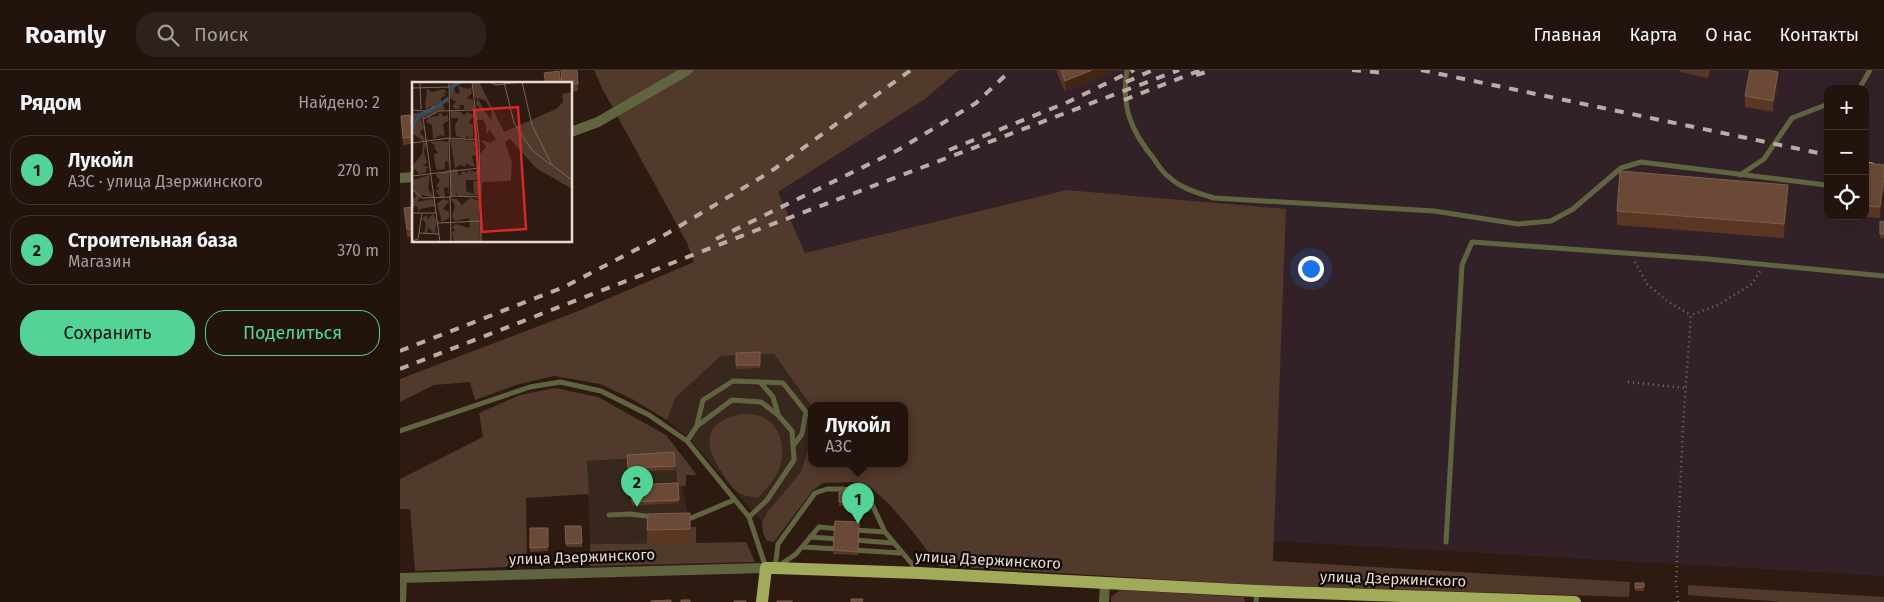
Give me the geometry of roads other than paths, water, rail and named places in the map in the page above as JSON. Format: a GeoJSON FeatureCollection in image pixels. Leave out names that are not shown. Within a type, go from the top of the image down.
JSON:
{"type":"FeatureCollection","features":[{"type":"Feature","properties":{"kind":"main road","name":"улица Дзержинского"},"geometry":{"type":"LineString","coordinates":[[771,568],[1105,582],[1257,597],[1575,602]]}},
{"type":"Feature","properties":{"kind":"main road"},"geometry":{"type":"LineString","coordinates":[[762,602],[771,568]]}},
{"type":"Feature","properties":{"kind":"street"},"geometry":{"type":"LineString","coordinates":[[572,132],[598,122],[688,70]]}},
{"type":"Feature","properties":{"kind":"street","name":"улица Дзержинского"},"geometry":{"type":"LineString","coordinates":[[401,578],[771,568]]}},
{"type":"Feature","properties":{"kind":"street"},"geometry":{"type":"LineString","coordinates":[[401,578],[401,602]]}},
{"type":"Feature","properties":{"kind":"street"},"geometry":{"type":"LineString","coordinates":[[1104,602],[1105,582]]}},
{"type":"Feature","properties":{"kind":"lane"},"geometry":{"type":"LineString","coordinates":[[1127,70],[1124,92],[1131,124],[1147,151],[1168,177],[1190,191],[1214,198],[1434,211],[1518,224],[1551,221],[1573,209],[1621,168],[1641,162],[1824,185]]}},
{"type":"Feature","properties":{"kind":"lane"},"geometry":{"type":"LineString","coordinates":[[1861,85],[1870,70]]}},
{"type":"Feature","properties":{"kind":"lane"},"geometry":{"type":"LineString","coordinates":[[1740,175],[1764,159],[1792,118],[1824,106]]}},
{"type":"Feature","properties":{"kind":"lane"},"geometry":{"type":"LineString","coordinates":[[1446,542],[1462,265],[1472,242],[1764,264],[1884,276]]}},
{"type":"Feature","properties":{"kind":"lane"},"geometry":{"type":"LineString","coordinates":[[697,426],[703,400],[733,381],[783,383],[806,412],[802,434],[793,446]]}},
{"type":"Feature","properties":{"kind":"lane"},"geometry":{"type":"LineString","coordinates":[[400,430],[530,387],[560,382],[601,391],[649,416],[687,441],[749,517],[771,568]]}},
{"type":"Feature","properties":{"kind":"lane"},"geometry":{"type":"LineString","coordinates":[[760,382],[772,397],[778,415]]}},
{"type":"Feature","properties":{"kind":"lane"},"geometry":{"type":"LineString","coordinates":[[687,441],[697,426],[732,400],[760,402],[778,415],[792,431],[794,460],[767,500],[749,517]]}},
{"type":"Feature","properties":{"kind":"lane"},"geometry":{"type":"LineString","coordinates":[[771,568],[778,544],[816,493],[827,489],[861,491],[870,500],[885,532],[919,573]]}},
{"type":"Feature","properties":{"kind":"lane"},"geometry":{"type":"LineString","coordinates":[[680,522],[734,500]]}},
{"type":"Feature","properties":{"kind":"lane"},"geometry":{"type":"LineString","coordinates":[[609,515],[630,514],[663,519]]}},
{"type":"Feature","properties":{"kind":"lane"},"geometry":{"type":"LineString","coordinates":[[771,568],[796,554],[819,527],[885,532]]}},
{"type":"Feature","properties":{"kind":"lane"},"geometry":{"type":"LineString","coordinates":[[810,537],[893,543]]}},
{"type":"Feature","properties":{"kind":"lane"},"geometry":{"type":"LineString","coordinates":[[803,547],[901,553]]}},
{"type":"Feature","properties":{"kind":"railway"},"geometry":{"type":"LineString","coordinates":[[400,351],[564,287],[668,233],[770,172],[911,70]]}},
{"type":"Feature","properties":{"kind":"railway"},"geometry":{"type":"LineString","coordinates":[[716,239],[898,150],[976,103],[1011,70]]}},
{"type":"Feature","properties":{"kind":"railway"},"geometry":{"type":"LineString","coordinates":[[949,150],[1068,102],[1134,70]]}},
{"type":"Feature","properties":{"kind":"railway"},"geometry":{"type":"LineString","coordinates":[[1126,82],[1153,70]]}},
{"type":"Feature","properties":{"kind":"railway"},"geometry":{"type":"LineString","coordinates":[[400,369],[757,230],[1179,70]]}},
{"type":"Feature","properties":{"kind":"railway"},"geometry":{"type":"LineString","coordinates":[[1124,100],[1201,70]]}},
{"type":"Feature","properties":{"kind":"railway"},"geometry":{"type":"LineString","coordinates":[[1196,75],[1213,70]]}},
{"type":"Feature","properties":{"kind":"railway"},"geometry":{"type":"LineString","coordinates":[[1352,70],[1385,73]]}},
{"type":"Feature","properties":{"kind":"railway"},"geometry":{"type":"LineString","coordinates":[[1421,70],[1824,154]]}},
{"type":"Feature","properties":{"kind":"railway"},"geometry":{"type":"LineString","coordinates":[[1869,164],[1884,167]]}},
{"type":"Feature","properties":{"kind":"place","name":"Строительная база"},"geometry":{"type":"Point","coordinates":[637,507]}},
{"type":"Feature","properties":{"kind":"place","name":"Лукойл"},"geometry":{"type":"Point","coordinates":[858,524]}}]}
